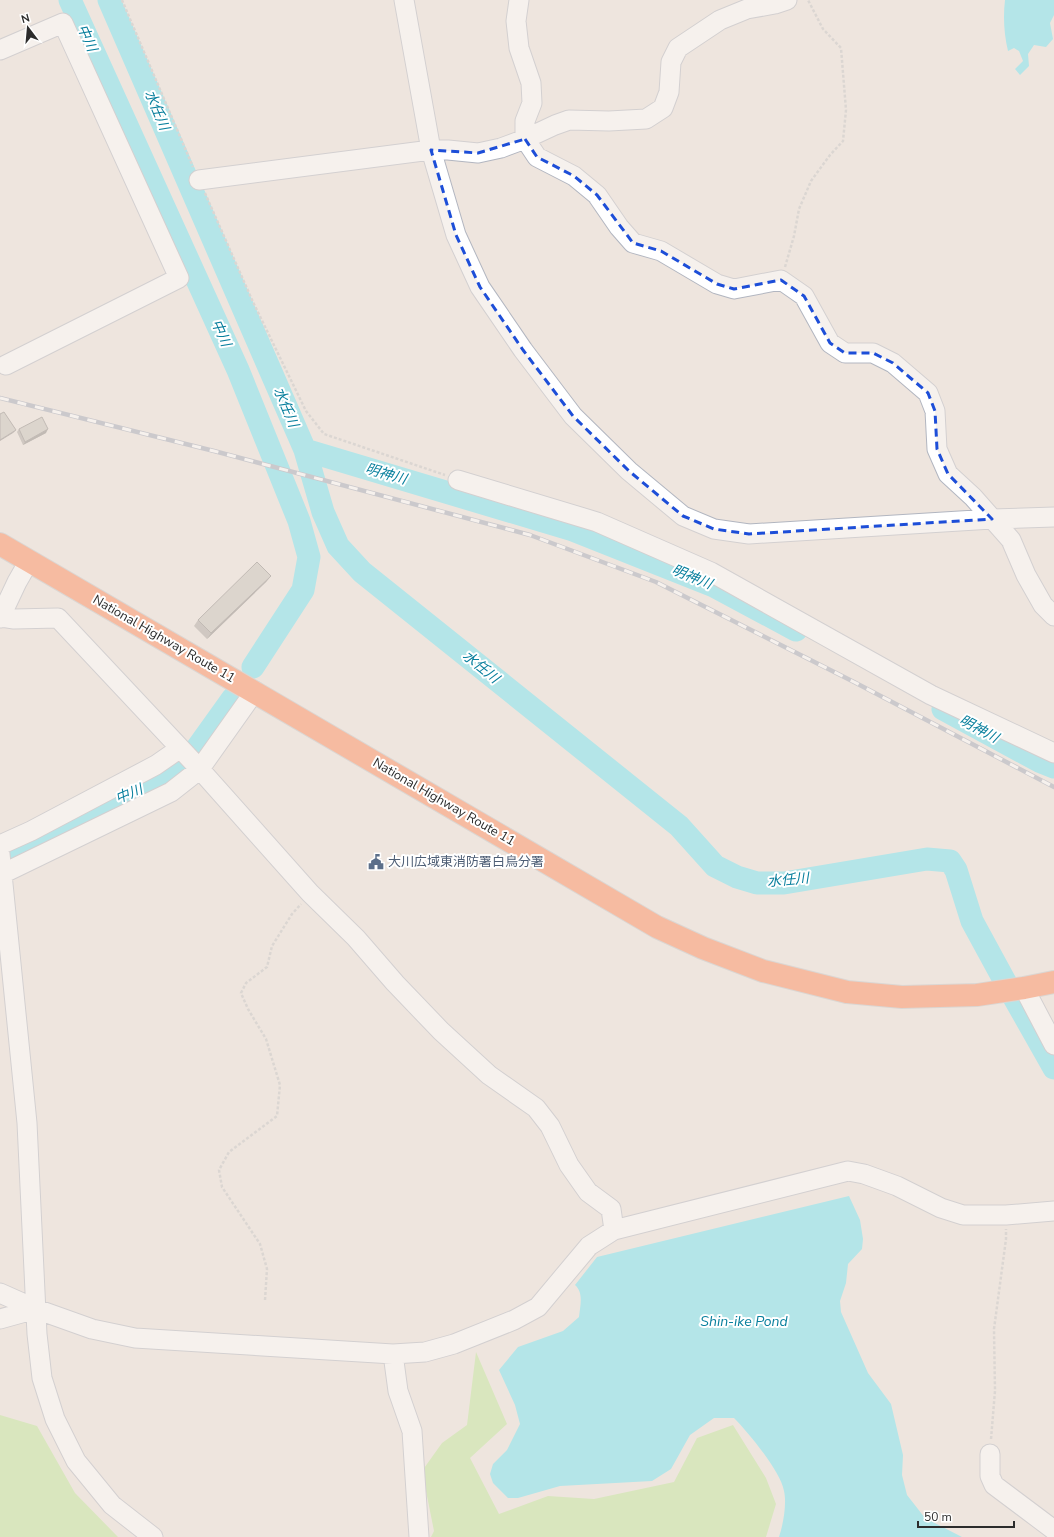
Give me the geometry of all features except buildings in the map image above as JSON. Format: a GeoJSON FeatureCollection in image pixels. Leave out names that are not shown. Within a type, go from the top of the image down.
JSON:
{"type":"FeatureCollection","features":[{"type":"Feature","properties":{"kind":"highway","name":"National Highway Route 11"},"geometry":{"type":"LineString","coordinates":[[0,544],[255,691],[656,927],[703,948],[763,972],[847,992],[902,997],[977,995],[1054,982]]}},
{"type":"Feature","properties":{"kind":"street"},"geometry":{"type":"LineString","coordinates":[[404,0],[431,150],[456,235],[480,287],[523,350],[573,416],[629,472],[683,516],[714,529],[749,534],[992,519],[1054,517]]}},
{"type":"Feature","properties":{"kind":"street"},"geometry":{"type":"LineString","coordinates":[[520,0],[516,21],[519,48],[531,83],[532,103],[525,121],[526,139],[537,158],[574,176],[597,195],[619,227],[633,242],[661,251],[717,284],[734,289],[782,280],[804,296],[830,344],[845,353],[873,353],[893,363],[928,393],[935,411],[937,449],[948,474],[973,497],[1011,540],[1026,575],[1043,605],[1054,616]]}},
{"type":"Feature","properties":{"kind":"street"},"geometry":{"type":"LineString","coordinates":[[199,180],[431,150],[478,153],[500,148],[526,139],[569,120],[610,121],[646,119],[664,108],[669,92],[671,62],[678,48],[720,20],[747,9],[775,4],[787,0]]}},
{"type":"Feature","properties":{"kind":"street"},"geometry":{"type":"LineString","coordinates":[[0,50],[62,23],[179,278],[6,365]]}},
{"type":"Feature","properties":{"kind":"street"},"geometry":{"type":"LineString","coordinates":[[458,480],[597,522],[711,572],[931,695],[1054,753]]}},
{"type":"Feature","properties":{"kind":"street"},"geometry":{"type":"LineString","coordinates":[[29,561],[16,582],[0,618],[58,618],[198,768],[310,893],[356,938],[394,983],[441,1031],[489,1075],[536,1108],[550,1126],[569,1165],[588,1192],[611,1209],[614,1230]]}},
{"type":"Feature","properties":{"kind":"street"},"geometry":{"type":"LineString","coordinates":[[2,874],[171,792],[198,768],[255,691]]}},
{"type":"Feature","properties":{"kind":"street"},"geometry":{"type":"LineString","coordinates":[[0,845],[156,764],[179,748]]}},
{"type":"Feature","properties":{"kind":"street"},"geometry":{"type":"LineString","coordinates":[[0,854],[26,1123],[36,1309],[42,1378],[55,1419],[76,1461],[112,1505],[153,1537]]}},
{"type":"Feature","properties":{"kind":"street"},"geometry":{"type":"LineString","coordinates":[[1024,988],[1054,1045]]}},
{"type":"Feature","properties":{"kind":"street"},"geometry":{"type":"LineString","coordinates":[[0,1293],[36,1309],[92,1329],[135,1338],[393,1354],[425,1352],[454,1344],[514,1320],[538,1307],[589,1246],[614,1230],[848,1171],[864,1174],[897,1186],[941,1208],[963,1215],[1006,1215],[1054,1211]]}},
{"type":"Feature","properties":{"kind":"street"},"geometry":{"type":"LineString","coordinates":[[0,1319],[36,1309]]}},
{"type":"Feature","properties":{"kind":"street"},"geometry":{"type":"LineString","coordinates":[[393,1354],[398,1391],[412,1431],[419,1537]]}},
{"type":"Feature","properties":{"kind":"street"},"geometry":{"type":"LineString","coordinates":[[990,1454],[990,1476],[994,1486],[1054,1530]]}},
{"type":"Feature","properties":{"kind":"path"},"geometry":{"type":"LineString","coordinates":[[122,0],[253,302],[306,411],[324,434],[458,480]]}},
{"type":"Feature","properties":{"kind":"path"},"geometry":{"type":"LineString","coordinates":[[782,280],[794,236],[799,209],[811,181],[830,155],[843,141],[846,110],[842,48],[823,29],[808,0]]}},
{"type":"Feature","properties":{"kind":"path"},"geometry":{"type":"LineString","coordinates":[[265,1300],[267,1269],[260,1244],[222,1187],[220,1170],[229,1152],[277,1116],[280,1085],[266,1039],[248,1009],[241,993],[246,983],[267,967],[272,946],[292,914]]}},
{"type":"Feature","properties":{"kind":"path"},"geometry":{"type":"LineString","coordinates":[[990,1454],[995,1391],[994,1328],[1006,1239],[1006,1215]]}},
{"type":"Feature","properties":{"kind":"highlighted area"},"geometry":{"type":"Polygon","coordinates":[[[525,139],[537,157],[574,176],[597,195],[633,243],[661,251],[717,284],[734,289],[781,280],[804,296],[830,343],[845,353],[873,353],[893,363],[928,393],[935,411],[937,449],[948,474],[992,519],[749,534],[714,529],[683,516],[629,471],[573,416],[523,350],[480,287],[456,235],[431,150],[478,153],[525,139]]]}},
{"type":"Feature","properties":{"kind":"green space"},"geometry":{"type":"Polygon","coordinates":[[[476,1352],[507,1424],[470,1458],[499,1514],[548,1496],[594,1499],[674,1482],[697,1438],[733,1425],[766,1478],[776,1504],[766,1537],[431,1537],[434,1531],[422,1471],[442,1443],[467,1425],[476,1352]]]}},
{"type":"Feature","properties":{"kind":"green space"},"geometry":{"type":"Polygon","coordinates":[[[0,1415],[37,1426],[75,1493],[118,1537],[0,1537],[0,1415]]]}},
{"type":"Feature","properties":{"kind":"water"},"geometry":{"type":"Polygon","coordinates":[[[1005,0],[1054,0],[1054,15],[1050,23],[1053,39],[1046,47],[1034,45],[1028,54],[1029,66],[1020,75],[1015,69],[1023,61],[1019,51],[1014,48],[1008,51],[1004,19],[1005,0]]]}},
{"type":"Feature","properties":{"kind":"water","name":"Shin-ike Pond"},"geometry":{"type":"Polygon","coordinates":[[[849,1196],[860,1220],[863,1239],[862,1249],[848,1264],[846,1283],[840,1301],[841,1312],[868,1373],[891,1404],[903,1455],[902,1475],[907,1495],[925,1518],[962,1537],[779,1537],[785,1508],[785,1496],[782,1483],[771,1463],[734,1418],[714,1418],[690,1435],[671,1469],[652,1481],[560,1486],[518,1498],[508,1498],[493,1483],[490,1474],[493,1464],[507,1450],[520,1424],[515,1405],[499,1370],[518,1347],[563,1331],[579,1317],[581,1304],[580,1292],[575,1285],[597,1257],[849,1196]]]}},
{"type":"Feature","properties":{"kind":"waterway","name":"中川"},"geometry":{"type":"LineString","coordinates":[[70,0],[238,370],[299,521],[309,557],[303,590],[253,667]]}},
{"type":"Feature","properties":{"kind":"waterway","name":"水任川"},"geometry":{"type":"LineString","coordinates":[[109,0],[305,450],[323,512],[338,546],[362,572],[679,826],[715,866],[737,877],[757,883],[784,883],[927,859],[950,861],[956,870],[972,921],[1054,1068]]}},
{"type":"Feature","properties":{"kind":"waterway","name":"明神川"},"geometry":{"type":"LineString","coordinates":[[305,450],[573,530],[714,586],[796,630]]}},
{"type":"Feature","properties":{"kind":"waterway","name":"中川"},"geometry":{"type":"LineString","coordinates":[[0,861],[104,805],[169,777],[195,751],[233,698]]}},
{"type":"Feature","properties":{"kind":"waterway","name":"明神川"},"geometry":{"type":"LineString","coordinates":[[943,709],[1039,761],[1054,767]]}},
{"type":"Feature","properties":{"kind":"railway"},"geometry":{"type":"LineString","coordinates":[[0,398],[214,451],[530,535],[656,582],[854,682],[1054,787]]}},
{"type":"Feature","properties":{"kind":"place","name":"大川広域東消防署白鳥分署"},"geometry":{"type":"Point","coordinates":[376,862]}}]}
